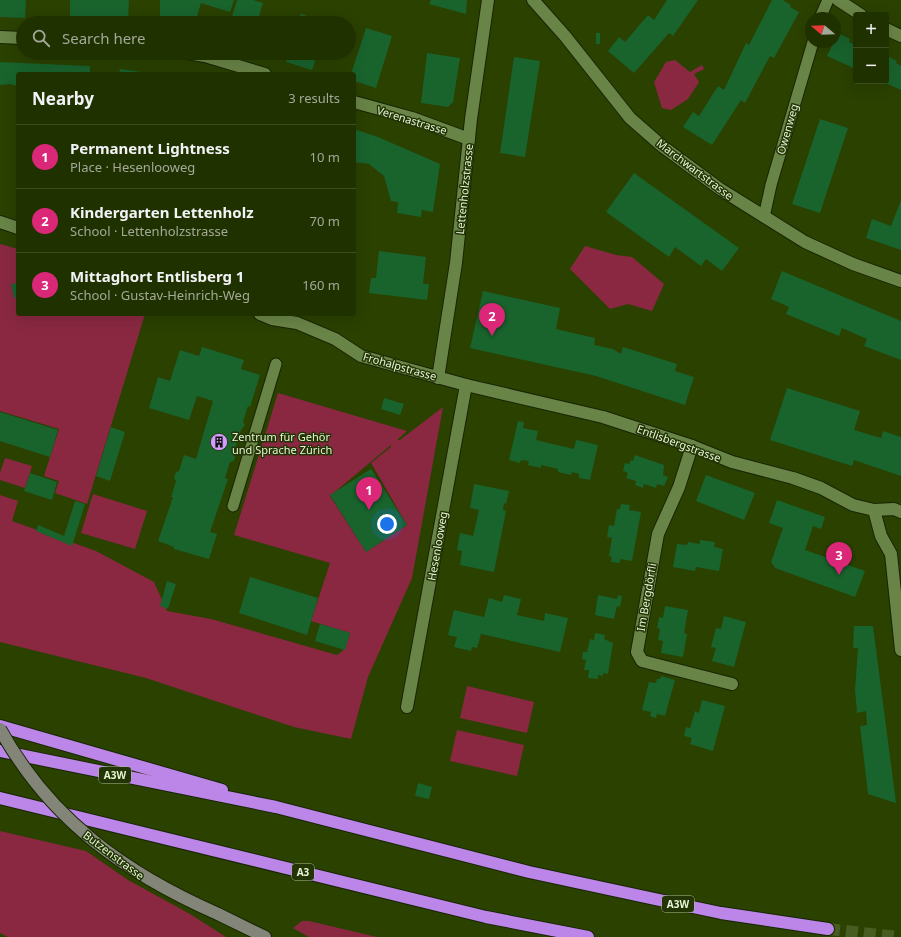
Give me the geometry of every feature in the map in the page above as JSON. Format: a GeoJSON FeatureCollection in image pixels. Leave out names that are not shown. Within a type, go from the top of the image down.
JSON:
{"type":"FeatureCollection","features":[{"type":"Feature","properties":{"kind":"highway"},"geometry":{"type":"LineString","coordinates":[[0,727],[75,746],[276,807]]}},
{"type":"Feature","properties":{"kind":"highway","name":"A3W"},"geometry":{"type":"LineString","coordinates":[[0,751],[276,807],[537,874],[721,913],[828,929]]}},
{"type":"Feature","properties":{"kind":"highway","name":"A3"},"geometry":{"type":"LineString","coordinates":[[0,798],[486,917],[588,937]]}},
{"type":"Feature","properties":{"kind":"main road","name":"Butzenstrasse"},"geometry":{"type":"LineString","coordinates":[[0,727],[20,761],[50,799],[96,843],[148,880],[182,898],[265,937]]}},
{"type":"Feature","properties":{"kind":"street","name":"Lettenholzstrasse"},"geometry":{"type":"LineString","coordinates":[[438,378],[456,263],[469,139],[488,0]]}},
{"type":"Feature","properties":{"kind":"street","name":"Marchwartstrasse"},"geometry":{"type":"LineString","coordinates":[[533,0],[565,36],[630,118],[662,146],[720,189],[764,217],[811,244],[853,264],[901,281]]}},
{"type":"Feature","properties":{"kind":"street"},"geometry":{"type":"LineString","coordinates":[[838,0],[856,12]]}},
{"type":"Feature","properties":{"kind":"street"},"geometry":{"type":"LineString","coordinates":[[889,30],[901,36]]}},
{"type":"Feature","properties":{"kind":"street"},"geometry":{"type":"LineString","coordinates":[[0,37],[16,38]]}},
{"type":"Feature","properties":{"kind":"street"},"geometry":{"type":"LineString","coordinates":[[218,60],[258,72]]}},
{"type":"Feature","properties":{"kind":"street","name":"Verenastrasse"},"geometry":{"type":"LineString","coordinates":[[356,103],[412,118],[469,139]]}},
{"type":"Feature","properties":{"kind":"street"},"geometry":{"type":"LineString","coordinates":[[0,222],[16,227]]}},
{"type":"Feature","properties":{"kind":"street","name":"Frohalpstrasse"},"geometry":{"type":"LineString","coordinates":[[265,316],[272,319],[297,323],[335,339],[361,356],[452,382]]}},
{"type":"Feature","properties":{"kind":"street","name":"Entlisbergstrasse"},"geometry":{"type":"LineString","coordinates":[[452,382],[603,417],[692,446],[732,462],[814,485],[850,504],[874,510],[894,509],[901,512]]}},
{"type":"Feature","properties":{"kind":"street","name":"Hesenlooweg"},"geometry":{"type":"LineString","coordinates":[[407,707],[466,385]]}},
{"type":"Feature","properties":{"kind":"street","name":"Im Bergdörfli"},"geometry":{"type":"LineString","coordinates":[[692,446],[679,487],[658,534],[637,652],[642,661],[732,684]]}},
{"type":"Feature","properties":{"kind":"street"},"geometry":{"type":"LineString","coordinates":[[874,510],[881,536],[891,554],[901,650]]}},
{"type":"Feature","properties":{"kind":"lane"},"geometry":{"type":"LineString","coordinates":[[823,12],[828,0]]}},
{"type":"Feature","properties":{"kind":"lane","name":"Owenweg"},"geometry":{"type":"LineString","coordinates":[[764,217],[771,185],[811,48]]}},
{"type":"Feature","properties":{"kind":"lane"},"geometry":{"type":"LineString","coordinates":[[233,506],[276,364]]}},
{"type":"Feature","properties":{"kind":"shaded area"},"geometry":{"type":"Polygon","coordinates":[[[675,60],[690,72],[702,65],[704,69],[694,74],[699,82],[688,99],[671,110],[662,108],[654,82],[666,62],[675,60]]]}},
{"type":"Feature","properties":{"kind":"shaded area"},"geometry":{"type":"Polygon","coordinates":[[[0,244],[16,248],[16,316],[144,316],[87,504],[55,493],[59,481],[44,476],[59,429],[0,411],[0,244]]]}},
{"type":"Feature","properties":{"kind":"shaded area"},"geometry":{"type":"Polygon","coordinates":[[[585,246],[616,255],[632,257],[664,284],[652,311],[628,304],[610,309],[570,269],[585,246]]]}},
{"type":"Feature","properties":{"kind":"shaded area"},"geometry":{"type":"Polygon","coordinates":[[[278,393],[407,431],[397,440],[400,440],[443,407],[412,578],[368,677],[351,739],[294,727],[146,678],[0,642],[0,495],[18,501],[12,521],[96,551],[154,582],[167,611],[211,619],[337,655],[345,649],[350,633],[311,621],[330,563],[234,535],[278,393]],[[391,445],[330,496],[366,552],[407,525],[371,463],[391,447],[391,445]]]}},
{"type":"Feature","properties":{"kind":"shaded area"},"geometry":{"type":"Polygon","coordinates":[[[5,458],[32,466],[25,488],[0,480],[0,473],[5,458]]]}},
{"type":"Feature","properties":{"kind":"shaded area"},"geometry":{"type":"Polygon","coordinates":[[[93,494],[147,511],[135,549],[81,533],[93,494]]]}},
{"type":"Feature","properties":{"kind":"shaded area"},"geometry":{"type":"Polygon","coordinates":[[[467,686],[534,702],[527,733],[460,718],[467,686]]]}},
{"type":"Feature","properties":{"kind":"shaded area"},"geometry":{"type":"Polygon","coordinates":[[[457,730],[524,745],[517,776],[450,761],[457,730]]]}},
{"type":"Feature","properties":{"kind":"shaded area"},"geometry":{"type":"Polygon","coordinates":[[[0,831],[86,851],[128,880],[190,914],[226,937],[8,937],[0,933],[0,831]]]}},
{"type":"Feature","properties":{"kind":"shaded area"},"geometry":{"type":"Polygon","coordinates":[[[302,921],[309,921],[377,937],[309,937],[293,928],[302,921]]]}},
{"type":"Feature","properties":{"kind":"building"},"geometry":{"type":"Polygon","coordinates":[[[0,0],[26,0],[25,16],[16,16],[16,18],[0,17],[0,0]]]}},
{"type":"Feature","properties":{"kind":"building"},"geometry":{"type":"Polygon","coordinates":[[[70,0],[129,0],[128,16],[70,16],[70,0]]]}},
{"type":"Feature","properties":{"kind":"building"},"geometry":{"type":"Polygon","coordinates":[[[160,0],[234,0],[230,12],[201,3],[197,16],[160,16],[160,0]]]}},
{"type":"Feature","properties":{"kind":"building"},"geometry":{"type":"Polygon","coordinates":[[[237,0],[253,0],[263,3],[259,16],[232,16],[237,0]]]}},
{"type":"Feature","properties":{"kind":"building"},"geometry":{"type":"Polygon","coordinates":[[[431,0],[467,0],[466,14],[429,4],[431,0]]]}},
{"type":"Feature","properties":{"kind":"building"},"geometry":{"type":"Polygon","coordinates":[[[667,0],[698,0],[673,36],[669,33],[634,73],[608,51],[619,37],[625,42],[648,15],[654,20],[667,0]]]}},
{"type":"Feature","properties":{"kind":"building"},"geometry":{"type":"Polygon","coordinates":[[[772,0],[783,0],[791,5],[790,7],[799,12],[774,58],[770,56],[745,103],[741,100],[712,145],[683,127],[693,112],[699,116],[718,86],[724,90],[746,43],[749,45],[772,0]]]}},
{"type":"Feature","properties":{"kind":"building"},"geometry":{"type":"Polygon","coordinates":[[[366,28],[392,36],[376,88],[356,82],[356,72],[352,72],[366,28]]]}},
{"type":"Feature","properties":{"kind":"building"},"geometry":{"type":"Polygon","coordinates":[[[596,33],[600,33],[600,44],[596,44],[596,33]]]}},
{"type":"Feature","properties":{"kind":"building"},"geometry":{"type":"Polygon","coordinates":[[[841,34],[850,39],[849,42],[853,44],[853,68],[827,56],[831,48],[841,48],[841,34]]]}},
{"type":"Feature","properties":{"kind":"building"},"geometry":{"type":"Polygon","coordinates":[[[427,53],[460,58],[453,102],[448,107],[421,103],[427,53]]]}},
{"type":"Feature","properties":{"kind":"building"},"geometry":{"type":"Polygon","coordinates":[[[514,57],[540,61],[525,157],[500,153],[514,57]]]}},
{"type":"Feature","properties":{"kind":"building"},"geometry":{"type":"Polygon","coordinates":[[[889,57],[897,61],[896,63],[901,66],[901,90],[888,84],[889,84],[889,57]]]}},
{"type":"Feature","properties":{"kind":"building"},"geometry":{"type":"Polygon","coordinates":[[[287,60],[316,60],[312,70],[286,62],[287,60]]]}},
{"type":"Feature","properties":{"kind":"building"},"geometry":{"type":"Polygon","coordinates":[[[0,62],[90,66],[90,72],[16,72],[16,86],[10,84],[0,85],[0,62]]]}},
{"type":"Feature","properties":{"kind":"building"},"geometry":{"type":"Polygon","coordinates":[[[120,69],[142,72],[119,72],[120,69]]]}},
{"type":"Feature","properties":{"kind":"building"},"geometry":{"type":"Polygon","coordinates":[[[820,119],[848,128],[820,213],[792,204],[820,119]]]}},
{"type":"Feature","properties":{"kind":"building"},"geometry":{"type":"Polygon","coordinates":[[[356,130],[378,137],[440,164],[433,212],[422,210],[421,217],[397,213],[398,202],[391,201],[384,176],[369,164],[356,162],[356,130]]]}},
{"type":"Feature","properties":{"kind":"building"},"geometry":{"type":"Polygon","coordinates":[[[634,173],[739,248],[722,271],[706,259],[701,266],[675,247],[669,257],[606,212],[634,173]]]}},
{"type":"Feature","properties":{"kind":"building"},"geometry":{"type":"Polygon","coordinates":[[[901,200],[901,250],[866,238],[872,219],[891,226],[901,200]]]}},
{"type":"Feature","properties":{"kind":"building"},"geometry":{"type":"Polygon","coordinates":[[[379,251],[426,257],[423,284],[429,284],[427,300],[369,293],[371,278],[376,278],[379,251]]]}},
{"type":"Feature","properties":{"kind":"building"},"geometry":{"type":"Polygon","coordinates":[[[782,271],[901,321],[901,360],[864,346],[867,339],[842,328],[839,336],[786,314],[789,307],[771,299],[782,271]]]}},
{"type":"Feature","properties":{"kind":"building"},"geometry":{"type":"Polygon","coordinates":[[[16,283],[16,298],[14,298],[11,284],[16,283]]]}},
{"type":"Feature","properties":{"kind":"building"},"geometry":{"type":"Polygon","coordinates":[[[483,291],[560,308],[556,329],[595,338],[594,345],[613,349],[621,354],[623,347],[677,364],[675,371],[694,377],[685,405],[596,376],[470,348],[483,291]]]}},
{"type":"Feature","properties":{"kind":"building","name":"Zentrum für Gehör und Sprache Zürich"},"geometry":{"type":"Polygon","coordinates":[[[202,347],[244,360],[241,369],[260,375],[250,407],[248,406],[243,422],[245,425],[241,430],[233,454],[235,457],[234,461],[230,462],[225,478],[228,479],[210,532],[217,534],[209,559],[174,549],[174,547],[158,541],[173,497],[171,497],[176,481],[174,478],[176,472],[179,471],[184,455],[196,459],[213,401],[197,396],[189,420],[149,408],[158,377],[170,381],[180,350],[199,356],[202,347]]]}},
{"type":"Feature","properties":{"kind":"building"},"geometry":{"type":"Polygon","coordinates":[[[787,388],[860,411],[854,430],[881,438],[883,431],[901,437],[901,476],[854,460],[852,466],[770,440],[787,388]]]}},
{"type":"Feature","properties":{"kind":"building"},"geometry":{"type":"Polygon","coordinates":[[[384,398],[404,404],[400,415],[381,409],[384,398]]]}},
{"type":"Feature","properties":{"kind":"building"},"geometry":{"type":"Polygon","coordinates":[[[0,412],[58,430],[50,457],[0,441],[0,412]]]}},
{"type":"Feature","properties":{"kind":"building"},"geometry":{"type":"Polygon","coordinates":[[[518,421],[524,422],[523,428],[538,431],[536,440],[574,449],[576,440],[598,445],[590,480],[579,478],[579,474],[572,472],[571,475],[558,472],[558,469],[541,465],[541,468],[528,465],[529,461],[521,460],[520,463],[509,460],[518,421]]]}},
{"type":"Feature","properties":{"kind":"building"},"geometry":{"type":"Polygon","coordinates":[[[111,427],[125,432],[110,481],[96,476],[111,427]]]}},
{"type":"Feature","properties":{"kind":"building"},"geometry":{"type":"Polygon","coordinates":[[[635,455],[664,465],[663,475],[668,477],[664,486],[657,484],[656,488],[644,484],[643,488],[635,485],[636,481],[626,478],[628,473],[623,471],[625,463],[629,464],[631,460],[633,461],[635,455]]]}},
{"type":"Feature","properties":{"kind":"building"},"geometry":{"type":"Polygon","coordinates":[[[371,469],[407,525],[366,552],[330,495],[371,469]]]}},
{"type":"Feature","properties":{"kind":"building"},"geometry":{"type":"Polygon","coordinates":[[[30,473],[57,482],[52,500],[24,491],[30,473]]]}},
{"type":"Feature","properties":{"kind":"building"},"geometry":{"type":"Polygon","coordinates":[[[706,475],[755,493],[744,520],[696,501],[706,475]]]}},
{"type":"Feature","properties":{"kind":"building"},"geometry":{"type":"Polygon","coordinates":[[[474,484],[509,491],[506,504],[504,503],[503,510],[506,511],[494,572],[460,565],[462,551],[457,550],[460,533],[473,536],[479,510],[470,508],[474,484]]]}},
{"type":"Feature","properties":{"kind":"building"},"geometry":{"type":"Polygon","coordinates":[[[777,500],[825,517],[821,529],[813,526],[805,550],[865,571],[855,597],[775,568],[771,562],[783,528],[769,523],[777,500]]]}},
{"type":"Feature","properties":{"kind":"building"},"geometry":{"type":"Polygon","coordinates":[[[75,501],[85,504],[72,546],[36,531],[38,525],[64,536],[75,501]]]}},
{"type":"Feature","properties":{"kind":"building"},"geometry":{"type":"Polygon","coordinates":[[[621,504],[630,505],[629,510],[641,512],[632,561],[620,559],[620,563],[611,562],[612,557],[609,556],[612,538],[607,537],[609,525],[614,526],[617,509],[620,509],[621,504]]]}},
{"type":"Feature","properties":{"kind":"building"},"geometry":{"type":"Polygon","coordinates":[[[700,540],[715,542],[714,547],[723,549],[719,571],[696,567],[695,571],[673,567],[677,544],[687,545],[688,542],[700,544],[700,540]]]}},
{"type":"Feature","properties":{"kind":"building"},"geometry":{"type":"Polygon","coordinates":[[[250,577],[318,598],[307,635],[239,613],[250,577]]]}},
{"type":"Feature","properties":{"kind":"building"},"geometry":{"type":"Polygon","coordinates":[[[167,581],[176,584],[168,609],[160,606],[167,581]]]}},
{"type":"Feature","properties":{"kind":"building"},"geometry":{"type":"Polygon","coordinates":[[[504,595],[521,599],[517,615],[544,621],[545,613],[568,618],[560,652],[481,634],[477,648],[472,647],[471,651],[454,647],[457,637],[448,635],[454,610],[484,617],[489,598],[502,602],[504,595]]]}},
{"type":"Feature","properties":{"kind":"building"},"geometry":{"type":"Polygon","coordinates":[[[598,595],[617,599],[618,595],[622,596],[620,607],[617,606],[614,619],[595,615],[598,595]]]}},
{"type":"Feature","properties":{"kind":"building"},"geometry":{"type":"Polygon","coordinates":[[[665,606],[688,610],[684,633],[687,634],[683,657],[661,653],[663,641],[658,640],[660,629],[657,628],[659,617],[663,618],[665,606]]]}},
{"type":"Feature","properties":{"kind":"building"},"geometry":{"type":"Polygon","coordinates":[[[724,616],[746,622],[734,667],[712,661],[716,648],[711,647],[716,628],[721,629],[724,616]]]}},
{"type":"Feature","properties":{"kind":"building"},"geometry":{"type":"Polygon","coordinates":[[[320,624],[350,633],[345,650],[315,641],[320,624]]]}},
{"type":"Feature","properties":{"kind":"building"},"geometry":{"type":"Polygon","coordinates":[[[854,626],[873,626],[896,803],[868,794],[860,726],[867,725],[866,711],[857,713],[855,690],[858,648],[853,648],[854,626]]]}},
{"type":"Feature","properties":{"kind":"building"},"geometry":{"type":"Polygon","coordinates":[[[595,633],[605,635],[604,639],[613,643],[608,674],[603,673],[603,676],[598,675],[598,679],[588,678],[589,670],[584,670],[586,660],[582,659],[583,652],[587,652],[590,639],[594,640],[595,633]]]}},
{"type":"Feature","properties":{"kind":"building"},"geometry":{"type":"Polygon","coordinates":[[[661,676],[675,680],[665,716],[657,714],[656,718],[650,716],[651,712],[642,710],[649,682],[656,683],[657,679],[660,679],[661,676]]]}},
{"type":"Feature","properties":{"kind":"building"},"geometry":{"type":"Polygon","coordinates":[[[702,700],[725,706],[713,751],[690,744],[692,738],[684,736],[686,727],[690,728],[695,711],[699,713],[702,700]]]}},
{"type":"Feature","properties":{"kind":"building"},"geometry":{"type":"Polygon","coordinates":[[[418,783],[432,787],[429,799],[415,796],[418,783]]]}},
{"type":"Feature","properties":{"kind":"tunnel"},"geometry":{"type":"LineString","coordinates":[[828,929],[898,937]]}},
{"type":"Feature","properties":{"kind":"place","name":"Kindergarten Lettenholz"},"geometry":{"type":"Point","coordinates":[492,336]}},
{"type":"Feature","properties":{"kind":"place","name":"Zentrum für Gehör und Sprache Zürich"},"geometry":{"type":"Point","coordinates":[219,442]}},
{"type":"Feature","properties":{"kind":"place","name":"Permanent Lightness"},"geometry":{"type":"Point","coordinates":[369,510]}},
{"type":"Feature","properties":{"kind":"place","name":"Mittaghort Entlisberg 1"},"geometry":{"type":"Point","coordinates":[839,575]}}]}
